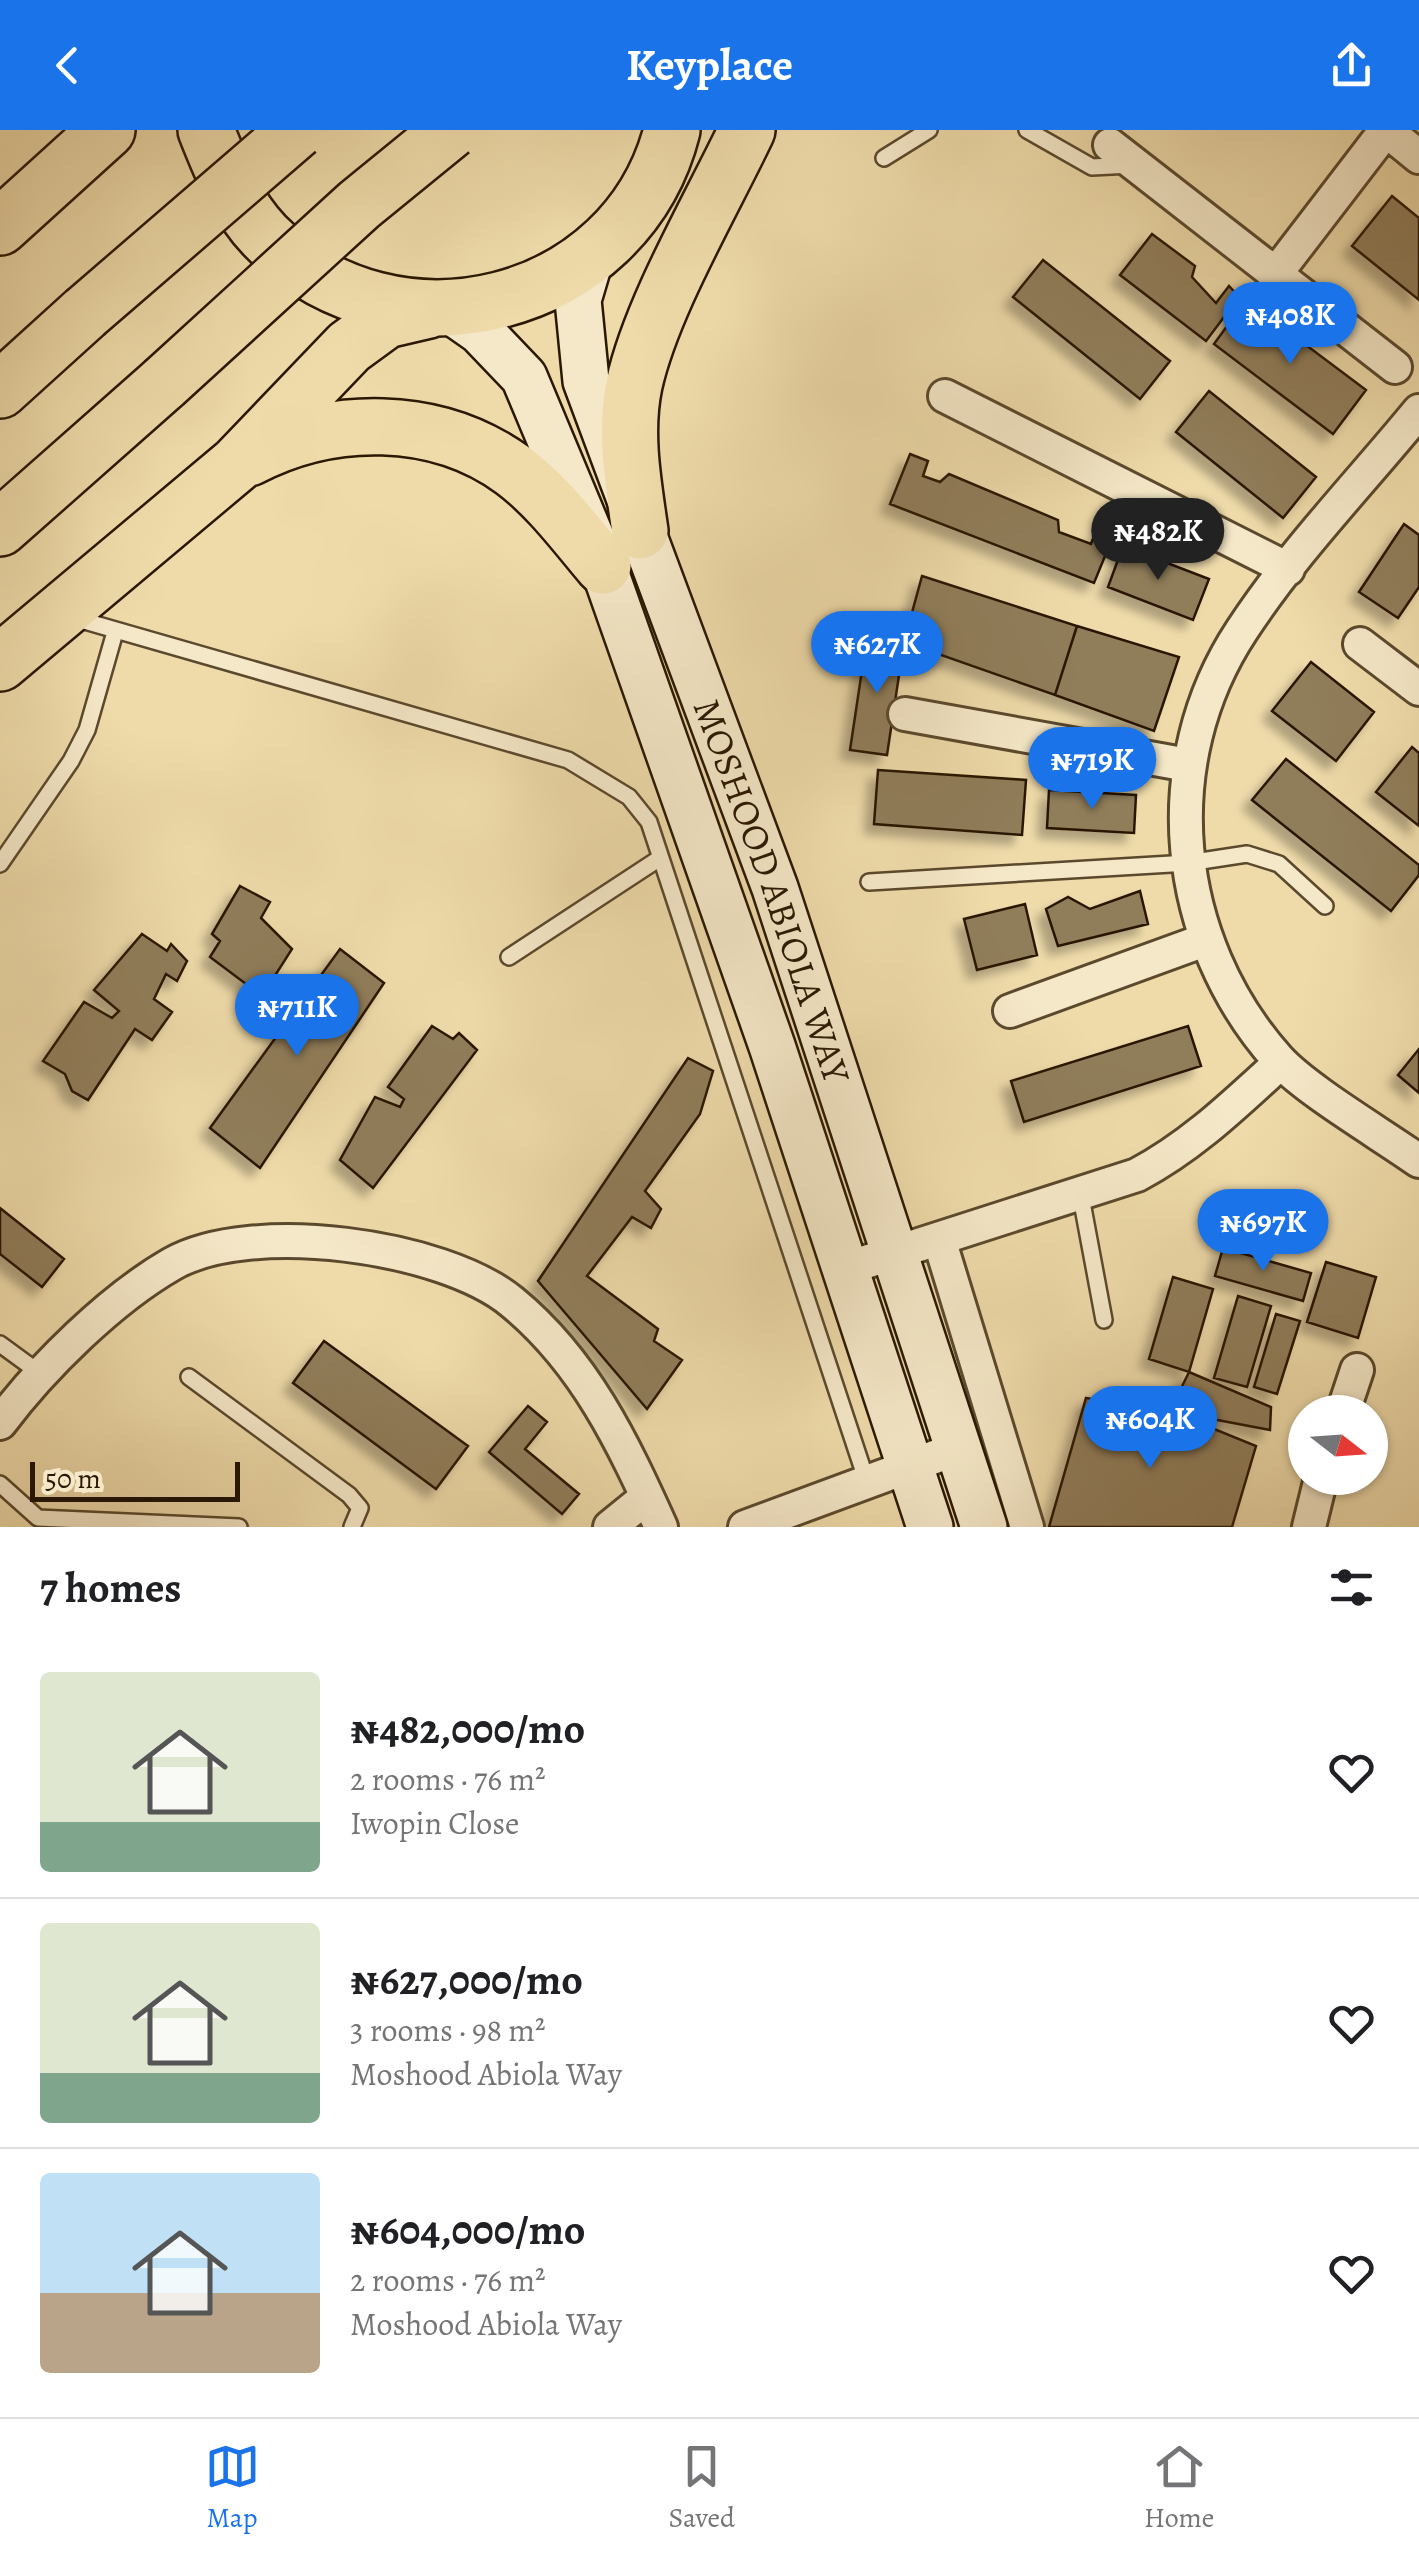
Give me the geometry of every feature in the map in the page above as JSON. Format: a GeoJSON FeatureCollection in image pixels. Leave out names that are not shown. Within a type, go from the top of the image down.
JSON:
{"type":"FeatureCollection","features":[{"type":"Feature","properties":{"kind":"highway"},"geometry":{"type":"LineString","coordinates":[[0,227],[107,130]]}},
{"type":"Feature","properties":{"kind":"highway"},"geometry":{"type":"LineString","coordinates":[[206,130],[228,184],[264,235],[312,274],[369,300],[440,310]]}},
{"type":"Feature","properties":{"kind":"highway"},"geometry":{"type":"LineString","coordinates":[[0,390],[298,130]]}},
{"type":"Feature","properties":{"kind":"highway"},"geometry":{"type":"LineString","coordinates":[[0,528],[359,206],[451,130]]}},
{"type":"Feature","properties":{"kind":"highway"},"geometry":{"type":"LineString","coordinates":[[237,464],[282,441],[358,426],[453,438],[484,450],[549,502],[622,549],[634,384],[656,321],[747,130]]}},
{"type":"Feature","properties":{"kind":"highway"},"geometry":{"type":"LineString","coordinates":[[0,664],[237,464],[367,332],[386,320],[500,302],[548,284],[591,256],[626,221],[652,180],[672,132]]}},
{"type":"Feature","properties":{"kind":"main road","name":"MOSHOOD ABIOLA WAY"},"geometry":{"type":"LineString","coordinates":[[591,256],[578,300],[581,354],[622,549],[930,1527]]}},
{"type":"Feature","properties":{"kind":"main road","name":"MOSHOOD ABIOLA WAY"},"geometry":{"type":"LineString","coordinates":[[440,310],[480,331],[524,377],[622,549],[776,888],[918,1246],[959,1448],[984,1527]]}},
{"type":"Feature","properties":{"kind":"street"},"geometry":{"type":"LineString","coordinates":[[1274,276],[1379,132],[1419,157]]}},
{"type":"Feature","properties":{"kind":"street"},"geometry":{"type":"LineString","coordinates":[[1122,155],[1395,367]]}},
{"type":"Feature","properties":{"kind":"street"},"geometry":{"type":"LineString","coordinates":[[945,396],[1288,569]]}},
{"type":"Feature","properties":{"kind":"street"},"geometry":{"type":"LineString","coordinates":[[1419,411],[1241,631],[1207,696],[1188,764],[1184,828],[1205,940],[1221,976],[1280,1062],[1419,1161]]}},
{"type":"Feature","properties":{"kind":"street"},"geometry":{"type":"LineString","coordinates":[[1360,644],[1419,690]]}},
{"type":"Feature","properties":{"kind":"street"},"geometry":{"type":"LineString","coordinates":[[905,714],[1188,764]]}},
{"type":"Feature","properties":{"kind":"street"},"geometry":{"type":"LineString","coordinates":[[1010,1011],[1205,940]]}},
{"type":"Feature","properties":{"kind":"street"},"geometry":{"type":"LineString","coordinates":[[847,1268],[1081,1197],[1168,1159],[1280,1062]]}},
{"type":"Feature","properties":{"kind":"street"},"geometry":{"type":"LineString","coordinates":[[0,1423],[105,1313],[174,1262],[233,1247],[309,1240],[380,1248],[446,1266],[510,1300],[568,1356],[599,1401],[654,1512],[610,1527]]}},
{"type":"Feature","properties":{"kind":"street"},"geometry":{"type":"LineString","coordinates":[[918,1246],[1027,1527]]}},
{"type":"Feature","properties":{"kind":"street"},"geometry":{"type":"LineString","coordinates":[[1349,1395],[1357,1370]]}},
{"type":"Feature","properties":{"kind":"street"},"geometry":{"type":"LineString","coordinates":[[745,1527],[868,1485],[959,1448]]}},
{"type":"Feature","properties":{"kind":"street"},"geometry":{"type":"LineString","coordinates":[[1309,1527],[1317,1495]]}},
{"type":"Feature","properties":{"kind":"lane"},"geometry":{"type":"LineString","coordinates":[[884,158],[930,130]]}},
{"type":"Feature","properties":{"kind":"lane"},"geometry":{"type":"LineString","coordinates":[[1026,130],[1092,167],[1122,155]]}},
{"type":"Feature","properties":{"kind":"lane"},"geometry":{"type":"LineString","coordinates":[[61,614],[568,760],[603,777],[629,796],[649,822],[868,1485]]}},
{"type":"Feature","properties":{"kind":"lane"},"geometry":{"type":"LineString","coordinates":[[0,864],[79,746],[115,632]]}},
{"type":"Feature","properties":{"kind":"lane"},"geometry":{"type":"LineString","coordinates":[[869,882],[1188,863],[1247,854],[1267,857],[1326,906]]}},
{"type":"Feature","properties":{"kind":"lane"},"geometry":{"type":"LineString","coordinates":[[509,957],[660,858]]}},
{"type":"Feature","properties":{"kind":"lane"},"geometry":{"type":"LineString","coordinates":[[1081,1197],[1104,1320]]}},
{"type":"Feature","properties":{"kind":"lane"},"geometry":{"type":"LineString","coordinates":[[0,1344],[43,1376]]}},
{"type":"Feature","properties":{"kind":"lane"},"geometry":{"type":"LineString","coordinates":[[189,1378],[349,1495],[360,1508],[352,1527]]}},
{"type":"Feature","properties":{"kind":"lane"},"geometry":{"type":"LineString","coordinates":[[0,1484],[34,1523],[239,1527]]}},
{"type":"Feature","properties":{"kind":"building"},"geometry":{"type":"Polygon","coordinates":[[[1392,196],[1419,218],[1419,300],[1352,246],[1392,196]]]}},
{"type":"Feature","properties":{"kind":"building"},"geometry":{"type":"Polygon","coordinates":[[[1152,234],[1195,266],[1192,277],[1216,303],[1229,286],[1239,297],[1206,341],[1120,275],[1152,234]]]}},
{"type":"Feature","properties":{"kind":"building"},"geometry":{"type":"Polygon","coordinates":[[[1043,260],[1170,361],[1140,399],[1013,297],[1043,260]]]}},
{"type":"Feature","properties":{"kind":"building"},"geometry":{"type":"Polygon","coordinates":[[[1246,300],[1366,390],[1333,434],[1214,344],[1246,300]]]}},
{"type":"Feature","properties":{"kind":"building"},"geometry":{"type":"Polygon","coordinates":[[[1209,391],[1316,477],[1283,518],[1176,432],[1209,391]]]}},
{"type":"Feature","properties":{"kind":"building"},"geometry":{"type":"Polygon","coordinates":[[[910,454],[928,461],[923,476],[940,482],[949,474],[1058,520],[1059,532],[1091,544],[1095,533],[1112,539],[1094,583],[890,504],[910,454]]]}},
{"type":"Feature","properties":{"kind":"building"},"geometry":{"type":"Polygon","coordinates":[[[1404,524],[1419,535],[1419,587],[1398,618],[1359,592],[1404,524]]]}},
{"type":"Feature","properties":{"kind":"building"},"geometry":{"type":"Polygon","coordinates":[[[1123,546],[1209,579],[1193,620],[1108,587],[1123,546]]]}},
{"type":"Feature","properties":{"kind":"building"},"geometry":{"type":"Polygon","coordinates":[[[922,576],[1077,626],[1055,695],[904,642],[922,576]]]}},
{"type":"Feature","properties":{"kind":"building"},"geometry":{"type":"Polygon","coordinates":[[[1077,626],[1179,657],[1154,731],[1055,695],[1077,626]]]}},
{"type":"Feature","properties":{"kind":"building"},"geometry":{"type":"Polygon","coordinates":[[[867,637],[904,642],[887,755],[850,750],[867,637]]]}},
{"type":"Feature","properties":{"kind":"building"},"geometry":{"type":"Polygon","coordinates":[[[1311,662],[1374,712],[1336,761],[1272,711],[1311,662]]]}},
{"type":"Feature","properties":{"kind":"building"},"geometry":{"type":"Polygon","coordinates":[[[1412,747],[1419,753],[1419,826],[1376,792],[1412,747]]]}},
{"type":"Feature","properties":{"kind":"building"},"geometry":{"type":"Polygon","coordinates":[[[1286,759],[1419,865],[1419,875],[1391,911],[1252,800],[1286,759]]]}},
{"type":"Feature","properties":{"kind":"building"},"geometry":{"type":"Polygon","coordinates":[[[878,770],[1026,780],[1022,835],[874,824],[878,770]]]}},
{"type":"Feature","properties":{"kind":"building"},"geometry":{"type":"Polygon","coordinates":[[[1049,790],[1136,795],[1134,833],[1047,828],[1049,790]]]}},
{"type":"Feature","properties":{"kind":"building"},"geometry":{"type":"Polygon","coordinates":[[[240,886],[270,902],[261,918],[292,949],[262,996],[210,957],[220,941],[212,934],[240,886]]]}},
{"type":"Feature","properties":{"kind":"building"},"geometry":{"type":"Polygon","coordinates":[[[1140,891],[1148,924],[1058,946],[1046,909],[1068,897],[1090,909],[1140,891]]]}},
{"type":"Feature","properties":{"kind":"building"},"geometry":{"type":"Polygon","coordinates":[[[1025,904],[1037,955],[977,970],[964,919],[1025,904]]]}},
{"type":"Feature","properties":{"kind":"building"},"geometry":{"type":"Polygon","coordinates":[[[142,934],[167,951],[171,944],[187,961],[177,981],[166,974],[154,999],[172,1012],[152,1040],[135,1029],[88,1100],[72,1091],[65,1074],[43,1061],[84,1002],[112,1018],[119,1011],[94,990],[142,934]]]}},
{"type":"Feature","properties":{"kind":"building"},"geometry":{"type":"Polygon","coordinates":[[[340,949],[384,983],[260,1168],[210,1128],[340,949]]]}},
{"type":"Feature","properties":{"kind":"building"},"geometry":{"type":"Polygon","coordinates":[[[432,1026],[453,1039],[459,1033],[477,1050],[373,1188],[340,1160],[375,1097],[400,1107],[404,1099],[388,1087],[432,1026]]]}},
{"type":"Feature","properties":{"kind":"building"},"geometry":{"type":"Polygon","coordinates":[[[1188,1026],[1201,1066],[1024,1122],[1011,1081],[1188,1026]]]}},
{"type":"Feature","properties":{"kind":"building"},"geometry":{"type":"Polygon","coordinates":[[[1419,1049],[1419,1093],[1398,1075],[1419,1049]]]}},
{"type":"Feature","properties":{"kind":"building"},"geometry":{"type":"Polygon","coordinates":[[[688,1058],[713,1071],[700,1114],[645,1191],[661,1209],[651,1228],[632,1217],[587,1276],[658,1329],[654,1341],[682,1360],[647,1409],[538,1281],[688,1058]]]}},
{"type":"Feature","properties":{"kind":"building"},"geometry":{"type":"Polygon","coordinates":[[[0,1208],[64,1259],[42,1287],[0,1254],[0,1208]]]}},
{"type":"Feature","properties":{"kind":"building"},"geometry":{"type":"Polygon","coordinates":[[[1223,1248],[1311,1273],[1303,1301],[1215,1276],[1223,1248]]]}},
{"type":"Feature","properties":{"kind":"building"},"geometry":{"type":"Polygon","coordinates":[[[1326,1262],[1376,1277],[1358,1338],[1307,1322],[1326,1262]]]}},
{"type":"Feature","properties":{"kind":"building"},"geometry":{"type":"Polygon","coordinates":[[[1173,1277],[1213,1289],[1189,1372],[1149,1359],[1173,1277]]]}},
{"type":"Feature","properties":{"kind":"building"},"geometry":{"type":"Polygon","coordinates":[[[1238,1296],[1271,1306],[1247,1387],[1214,1378],[1238,1296]]]}},
{"type":"Feature","properties":{"kind":"building"},"geometry":{"type":"Polygon","coordinates":[[[1276,1314],[1300,1321],[1277,1394],[1254,1387],[1276,1314]]]}},
{"type":"Feature","properties":{"kind":"building"},"geometry":{"type":"Polygon","coordinates":[[[324,1341],[468,1446],[436,1489],[293,1383],[324,1341]]]}},
{"type":"Feature","properties":{"kind":"building"},"geometry":{"type":"Polygon","coordinates":[[[1189,1372],[1271,1407],[1270,1430],[1170,1411],[1189,1372]]]}},
{"type":"Feature","properties":{"kind":"building"},"geometry":{"type":"Polygon","coordinates":[[[1086,1398],[1170,1411],[1256,1446],[1232,1527],[1049,1527],[1086,1398]]]}},
{"type":"Feature","properties":{"kind":"building"},"geometry":{"type":"Polygon","coordinates":[[[528,1406],[547,1422],[525,1449],[579,1494],[562,1514],[489,1452],[528,1406]]]}}]}
